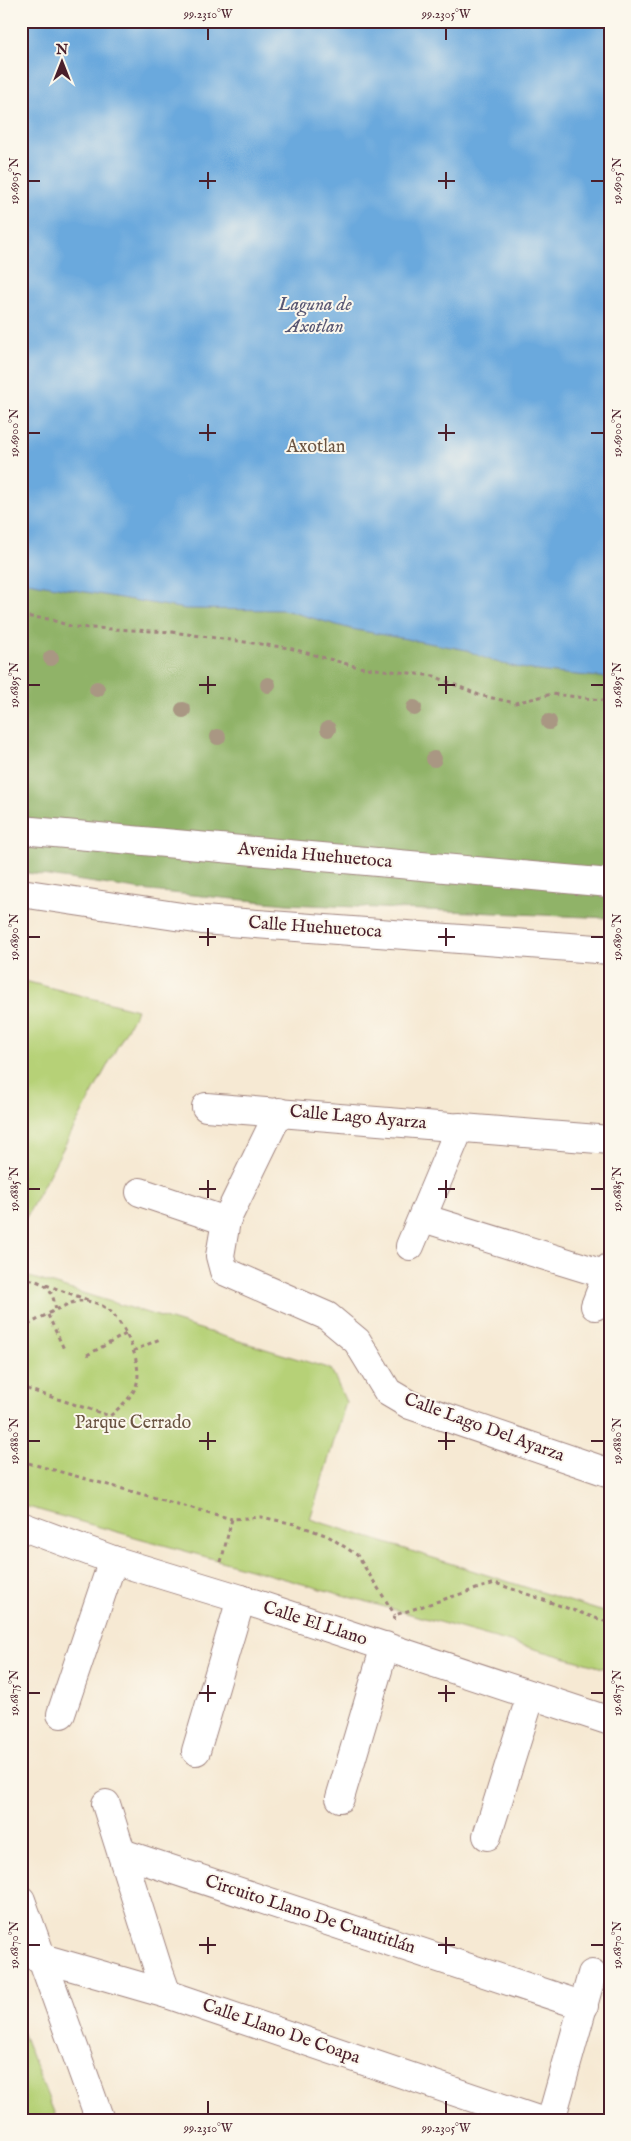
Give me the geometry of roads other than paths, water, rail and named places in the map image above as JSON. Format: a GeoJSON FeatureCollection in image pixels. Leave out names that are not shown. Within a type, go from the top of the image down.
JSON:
{"type":"FeatureCollection","features":[{"type":"Feature","properties":{"kind":"street","name":"Avenida Huehuetoca"},"geometry":{"type":"LineString","coordinates":[[21,830],[610,883]]}},
{"type":"Feature","properties":{"kind":"street","name":"Calle Huehuetoca"},"geometry":{"type":"LineString","coordinates":[[21,892],[202,920],[610,950]]}},
{"type":"Feature","properties":{"kind":"street"},"geometry":{"type":"LineString","coordinates":[[206,1107],[279,1112]]}},
{"type":"Feature","properties":{"kind":"street","name":"Calle Lago Ayarza"},"geometry":{"type":"LineString","coordinates":[[224,1271],[220,1256],[226,1221],[279,1112],[610,1140]]}},
{"type":"Feature","properties":{"kind":"street"},"geometry":{"type":"LineString","coordinates":[[410,1246],[460,1127]]}},
{"type":"Feature","properties":{"kind":"street"},"geometry":{"type":"LineString","coordinates":[[140,1192],[226,1221]]}},
{"type":"Feature","properties":{"kind":"street"},"geometry":{"type":"LineString","coordinates":[[423,1218],[608,1271],[596,1306]]}},
{"type":"Feature","properties":{"kind":"street","name":"Calle Lago Del Ayarza"},"geometry":{"type":"LineString","coordinates":[[224,1271],[327,1316],[357,1341],[388,1392],[410,1405],[610,1473]]}},
{"type":"Feature","properties":{"kind":"street","name":"Calle El Llano"},"geometry":{"type":"LineString","coordinates":[[21,1526],[113,1560],[241,1599],[610,1721]]}},
{"type":"Feature","properties":{"kind":"street"},"geometry":{"type":"LineString","coordinates":[[61,1714],[113,1560]]}},
{"type":"Feature","properties":{"kind":"street"},"geometry":{"type":"LineString","coordinates":[[196,1751],[241,1599]]}},
{"type":"Feature","properties":{"kind":"street"},"geometry":{"type":"LineString","coordinates":[[340,1798],[385,1646]]}},
{"type":"Feature","properties":{"kind":"street"},"geometry":{"type":"LineString","coordinates":[[487,1836],[532,1695]]}},
{"type":"Feature","properties":{"kind":"street"},"geometry":{"type":"LineString","coordinates":[[106,1804],[167,1994]]}},
{"type":"Feature","properties":{"kind":"street","name":"Circuito Llano De Cuautitlán"},"geometry":{"type":"LineString","coordinates":[[122,1853],[584,2006]]}},
{"type":"Feature","properties":{"kind":"street"},"geometry":{"type":"LineString","coordinates":[[21,1900],[32,1955],[100,2120]]}},
{"type":"Feature","properties":{"kind":"street","name":"Calle Llano De Coapa"},"geometry":{"type":"LineString","coordinates":[[32,1955],[167,1994],[538,2120]]}},
{"type":"Feature","properties":{"kind":"street"},"geometry":{"type":"LineString","coordinates":[[551,2120],[592,1974]]}},
{"type":"Feature","properties":{"kind":"water","name":"Laguna de Axotlan"},"geometry":{"type":"Polygon","coordinates":[[[21,21],[610,21],[610,678],[518,668],[484,658],[467,650],[351,629],[284,610],[185,609],[21,581],[21,21]]]}},
{"type":"Feature","properties":{"kind":"park label","name":"Axotlan"},"geometry":{"type":"Point","coordinates":[316,447]}},
{"type":"Feature","properties":{"kind":"park label","name":"Parque Cerrado"},"geometry":{"type":"Point","coordinates":[133,1423]}}]}
